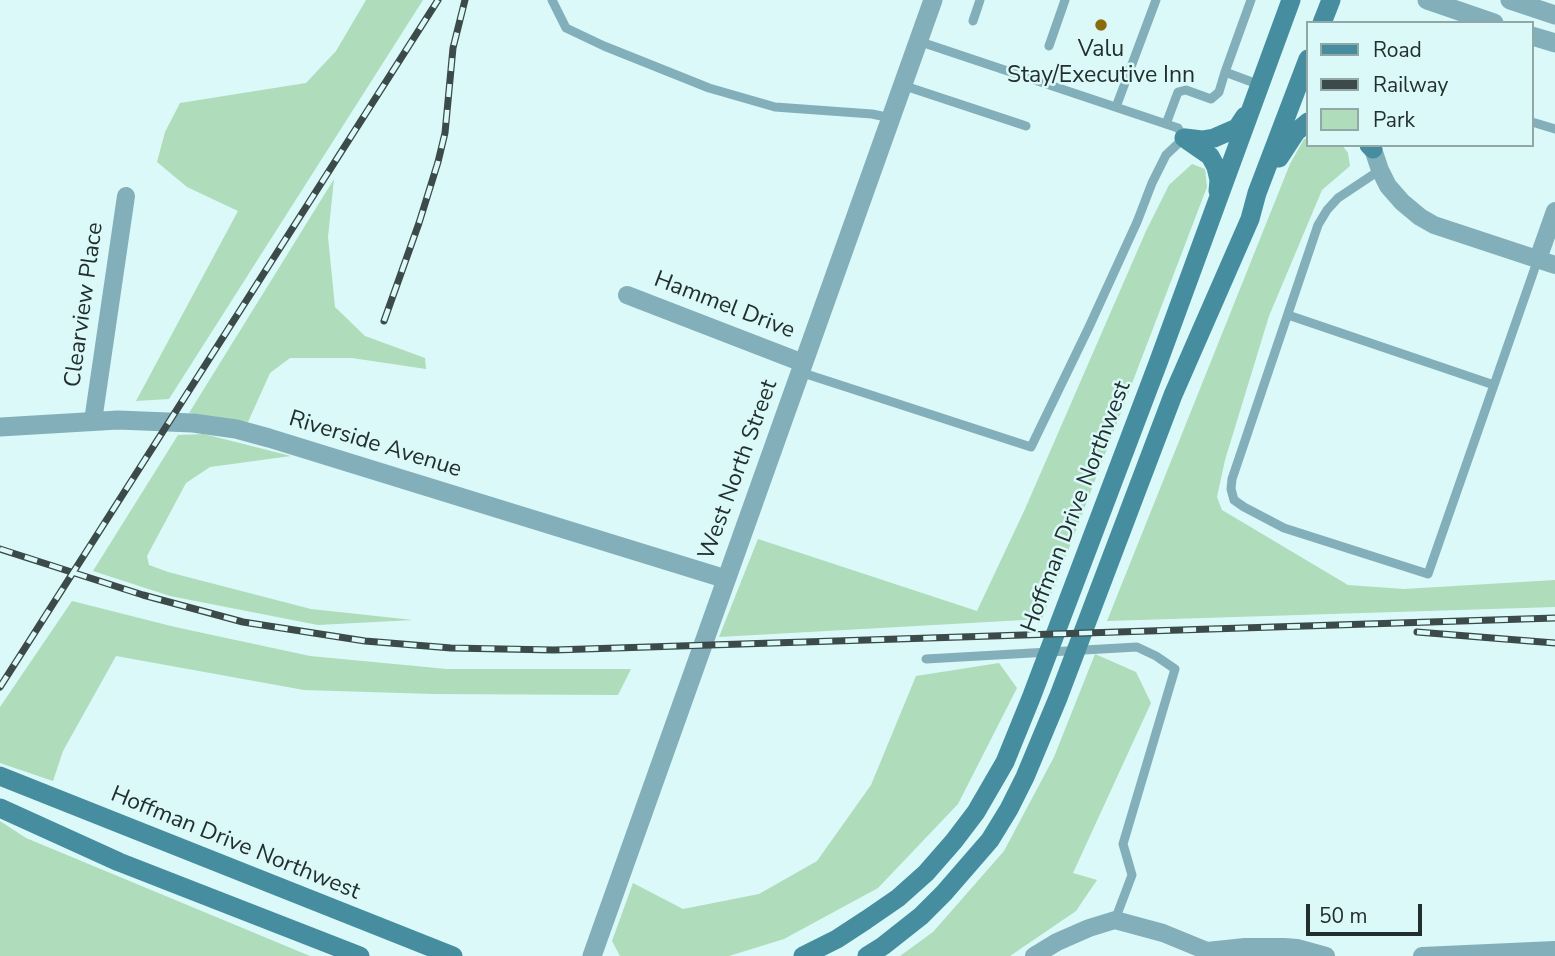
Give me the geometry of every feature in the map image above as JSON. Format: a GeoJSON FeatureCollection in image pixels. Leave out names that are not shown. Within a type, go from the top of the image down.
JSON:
{"type":"FeatureCollection","features":[{"type":"Feature","properties":{"kind":"main road","name":"Hoffman Drive Northwest"},"geometry":{"type":"LineString","coordinates":[[803,956],[837,939],[898,898],[926,873],[976,812],[1005,762],[1217,204],[1291,0]]}},
{"type":"Feature","properties":{"kind":"main road"},"geometry":{"type":"LineString","coordinates":[[1323,21],[1331,0]]}},
{"type":"Feature","properties":{"kind":"main road"},"geometry":{"type":"LineString","coordinates":[[1250,219],[1257,193],[1306,64]]}},
{"type":"Feature","properties":{"kind":"main road"},"geometry":{"type":"LineString","coordinates":[[1184,138],[1214,138],[1237,128],[1252,106]]}},
{"type":"Feature","properties":{"kind":"main road"},"geometry":{"type":"LineString","coordinates":[[867,956],[921,916],[944,893],[990,840],[1009,809],[1058,698],[1173,395],[1281,153],[1296,132],[1306,124]]}},
{"type":"Feature","properties":{"kind":"main road"},"geometry":{"type":"LineString","coordinates":[[1184,138],[1210,156],[1216,167],[1219,180],[1217,204]]}},
{"type":"Feature","properties":{"kind":"main road","name":"Hoffman Drive Northwest"},"geometry":{"type":"LineString","coordinates":[[0,776],[453,956]]}},
{"type":"Feature","properties":{"kind":"main road"},"geometry":{"type":"LineString","coordinates":[[0,808],[119,862],[360,956]]}},
{"type":"Feature","properties":{"kind":"street","name":"West North Street"},"geometry":{"type":"LineString","coordinates":[[592,956],[933,0]]}},
{"type":"Feature","properties":{"kind":"street"},"geometry":{"type":"LineString","coordinates":[[1427,0],[1488,21]]}},
{"type":"Feature","properties":{"kind":"street"},"geometry":{"type":"LineString","coordinates":[[1510,0],[1555,15]]}},
{"type":"Feature","properties":{"kind":"street"},"geometry":{"type":"LineString","coordinates":[[1534,37],[1555,43]]}},
{"type":"Feature","properties":{"kind":"street"},"geometry":{"type":"LineString","coordinates":[[1372,147],[1388,186],[1402,202],[1434,225],[1546,262],[1555,211]]}},
{"type":"Feature","properties":{"kind":"street","name":"Clearview Place"},"geometry":{"type":"LineString","coordinates":[[93,421],[126,196]]}},
{"type":"Feature","properties":{"kind":"street","name":"Hammel Drive"},"geometry":{"type":"LineString","coordinates":[[627,295],[802,368]]}},
{"type":"Feature","properties":{"kind":"street","name":"Riverside Avenue"},"geometry":{"type":"LineString","coordinates":[[0,428],[118,420],[193,423],[236,429],[726,579]]}},
{"type":"Feature","properties":{"kind":"street"},"geometry":{"type":"LineString","coordinates":[[1034,956],[1057,942],[1115,920],[1163,933],[1207,951],[1284,947],[1326,956]]}},
{"type":"Feature","properties":{"kind":"street"},"geometry":{"type":"LineString","coordinates":[[1422,956],[1555,950]]}},
{"type":"Feature","properties":{"kind":"lane"},"geometry":{"type":"LineString","coordinates":[[552,0],[566,28],[604,47],[709,88],[775,107],[872,114],[891,118]]}},
{"type":"Feature","properties":{"kind":"lane"},"geometry":{"type":"LineString","coordinates":[[973,21],[981,0]]}},
{"type":"Feature","properties":{"kind":"lane"},"geometry":{"type":"LineString","coordinates":[[1049,46],[1065,0]]}},
{"type":"Feature","properties":{"kind":"lane"},"geometry":{"type":"LineString","coordinates":[[1116,107],[1156,0]]}},
{"type":"Feature","properties":{"kind":"lane"},"geometry":{"type":"LineString","coordinates":[[1166,124],[1178,92],[1186,90],[1211,99],[1219,92],[1251,0]]}},
{"type":"Feature","properties":{"kind":"lane"},"geometry":{"type":"LineString","coordinates":[[802,368],[1031,447],[1137,222],[1152,183],[1166,155],[1184,138],[1178,128],[918,41]]}},
{"type":"Feature","properties":{"kind":"lane"},"geometry":{"type":"LineString","coordinates":[[1226,72],[1260,85]]}},
{"type":"Feature","properties":{"kind":"lane"},"geometry":{"type":"LineString","coordinates":[[902,86],[1026,126]]}},
{"type":"Feature","properties":{"kind":"lane"},"geometry":{"type":"LineString","coordinates":[[1534,123],[1555,129]]}},
{"type":"Feature","properties":{"kind":"lane"},"geometry":{"type":"LineString","coordinates":[[1380,170],[1338,198],[1318,225],[1232,479],[1234,500],[1284,528],[1428,574],[1494,385],[1546,262]]}},
{"type":"Feature","properties":{"kind":"lane"},"geometry":{"type":"LineString","coordinates":[[1288,315],[1494,385]]}},
{"type":"Feature","properties":{"kind":"lane"},"geometry":{"type":"LineString","coordinates":[[926,659],[1137,647],[1175,669],[1123,844],[1132,875],[1115,920]]}},
{"type":"Feature","properties":{"kind":"green space"},"geometry":{"type":"Polygon","coordinates":[[[366,0],[423,0],[169,399],[136,401],[238,211],[187,187],[157,162],[165,132],[180,103],[306,83],[336,51],[366,0]]]}},
{"type":"Feature","properties":{"kind":"green space"},"geometry":{"type":"Polygon","coordinates":[[[1304,139],[1306,147],[1344,147],[1348,153],[1350,166],[1322,190],[1269,316],[1225,460],[1217,497],[1222,510],[1348,585],[1404,589],[1555,580],[1555,607],[1107,621],[1290,164],[1304,139]]]}},
{"type":"Feature","properties":{"kind":"green space"},"geometry":{"type":"Polygon","coordinates":[[[1192,164],[1205,169],[1207,187],[1042,619],[719,637],[758,539],[977,611],[1025,509],[1146,231],[1169,185],[1192,164]]]}},
{"type":"Feature","properties":{"kind":"green space"},"geometry":{"type":"Polygon","coordinates":[[[334,179],[328,237],[335,307],[365,336],[425,358],[426,369],[352,358],[290,358],[270,373],[248,422],[189,413],[334,179]]]}},
{"type":"Feature","properties":{"kind":"green space"},"geometry":{"type":"Polygon","coordinates":[[[204,434],[291,456],[210,467],[186,483],[147,556],[149,565],[311,609],[413,620],[318,625],[170,596],[93,571],[178,435],[204,434]]]}},
{"type":"Feature","properties":{"kind":"green space"},"geometry":{"type":"Polygon","coordinates":[[[72,601],[175,627],[310,656],[447,669],[631,669],[618,695],[433,694],[304,690],[116,656],[63,751],[53,781],[0,763],[0,707],[72,601]]]}},
{"type":"Feature","properties":{"kind":"green space"},"geometry":{"type":"Polygon","coordinates":[[[1095,654],[1136,672],[1151,703],[1073,873],[1097,880],[1076,911],[1010,956],[900,956],[933,932],[1004,851],[1054,757],[1095,654]]]}},
{"type":"Feature","properties":{"kind":"green space"},"geometry":{"type":"Polygon","coordinates":[[[999,663],[1017,688],[958,804],[878,888],[784,939],[729,956],[620,956],[612,941],[633,883],[683,909],[759,894],[817,861],[871,785],[916,676],[999,663]]]}},
{"type":"Feature","properties":{"kind":"green space"},"geometry":{"type":"Polygon","coordinates":[[[0,821],[26,838],[310,956],[0,956],[0,821]]]}},
{"type":"Feature","properties":{"kind":"railway"},"geometry":{"type":"LineString","coordinates":[[0,687],[438,0]]}},
{"type":"Feature","properties":{"kind":"railway"},"geometry":{"type":"LineString","coordinates":[[384,321],[438,162],[445,133],[453,48],[465,0]]}},
{"type":"Feature","properties":{"kind":"railway"},"geometry":{"type":"LineString","coordinates":[[0,549],[143,595],[243,622],[365,641],[451,648],[554,650],[1555,618]]}},
{"type":"Feature","properties":{"kind":"railway"},"geometry":{"type":"LineString","coordinates":[[1417,632],[1555,643]]}},
{"type":"Feature","properties":{"kind":"place","name":"Valu Stay/Executive Inn"},"geometry":{"type":"Point","coordinates":[1101,25]}}]}
